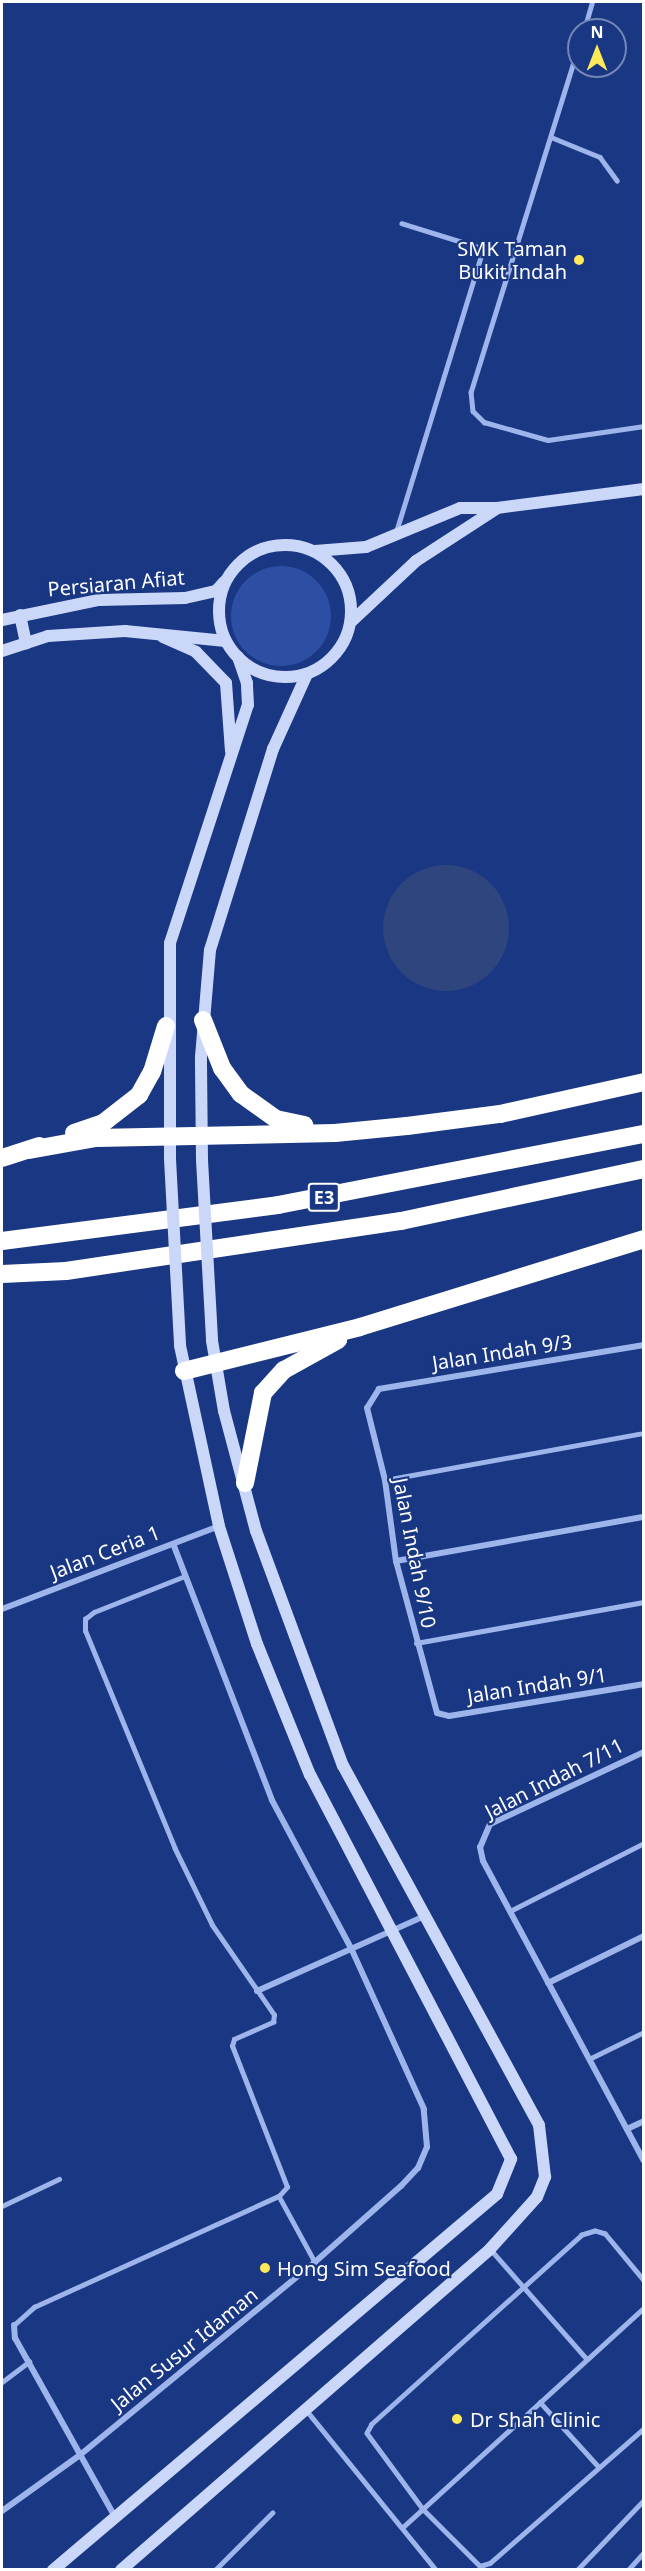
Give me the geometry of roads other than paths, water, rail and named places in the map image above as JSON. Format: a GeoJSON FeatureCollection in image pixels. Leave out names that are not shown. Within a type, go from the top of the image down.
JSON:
{"type":"FeatureCollection","features":[{"type":"Feature","properties":{"kind":"highway"},"geometry":{"type":"LineString","coordinates":[[203,1020],[222,1068],[241,1094],[276,1119],[335,1133]]}},
{"type":"Feature","properties":{"kind":"highway"},"geometry":{"type":"LineString","coordinates":[[2,1158],[103,1123],[139,1095],[152,1072],[166,1026]]}},
{"type":"Feature","properties":{"kind":"highway"},"geometry":{"type":"LineString","coordinates":[[29,1150],[96,1138],[201,1133],[335,1133],[500,1114],[644,1082]]}},
{"type":"Feature","properties":{"kind":"highway","name":"E3"},"geometry":{"type":"LineString","coordinates":[[2,1241],[278,1205],[644,1134]]}},
{"type":"Feature","properties":{"kind":"highway","name":"E3"},"geometry":{"type":"LineString","coordinates":[[2,1274],[66,1271],[400,1221],[644,1169]]}},
{"type":"Feature","properties":{"kind":"highway"},"geometry":{"type":"LineString","coordinates":[[184,1371],[360,1327],[644,1239]]}},
{"type":"Feature","properties":{"kind":"highway"},"geometry":{"type":"LineString","coordinates":[[245,1483],[263,1393],[284,1370],[360,1327]]}},
{"type":"Feature","properties":{"kind":"main road"},"geometry":{"type":"LineString","coordinates":[[53,2570],[497,2194],[508,2174],[511,2159],[310,1775],[257,1644],[219,1526],[184,1371],[180,1346],[170,1159],[166,1026],[170,942],[190,873],[231,767],[248,705],[247,684],[238,657],[226,640],[219,619],[220,597],[228,576],[241,561],[267,548],[296,546],[315,551],[366,547],[396,532],[460,508],[497,508],[644,489]]}},
{"type":"Feature","properties":{"kind":"main road"},"geometry":{"type":"LineString","coordinates":[[121,2570],[303,2407],[490,2249],[537,2197],[546,2157],[539,2125],[343,1766],[260,1541],[214,1364],[201,1133],[203,1020],[210,950],[226,887],[273,749],[307,674],[336,654],[351,621],[416,561],[497,508]]}},
{"type":"Feature","properties":{"kind":"main road"},"geometry":{"type":"LineString","coordinates":[[315,551],[345,580],[351,621]]}},
{"type":"Feature","properties":{"kind":"main road","name":"Persiaran Afiat"},"geometry":{"type":"LineString","coordinates":[[2,620],[99,600],[184,598],[216,591],[228,576]]}},
{"type":"Feature","properties":{"kind":"main road"},"geometry":{"type":"LineString","coordinates":[[20,615],[26,643]]}},
{"type":"Feature","properties":{"kind":"main road"},"geometry":{"type":"LineString","coordinates":[[2,651],[48,636],[154,633],[226,640]]}},
{"type":"Feature","properties":{"kind":"main road"},"geometry":{"type":"LineString","coordinates":[[154,633],[196,652],[226,684],[231,767]]}},
{"type":"Feature","properties":{"kind":"main road"},"geometry":{"type":"LineString","coordinates":[[238,657],[270,676],[307,674]]}},
{"type":"Feature","properties":{"kind":"street","name":"Jalan Indah 9/3"},"geometry":{"type":"LineString","coordinates":[[369,1398],[379,1389],[644,1345]]}},
{"type":"Feature","properties":{"kind":"street","name":"Jalan Indah 9/10"},"geometry":{"type":"LineString","coordinates":[[369,1398],[366,1408],[385,1480],[396,1561],[416,1643],[437,1713]]}},
{"type":"Feature","properties":{"kind":"street"},"geometry":{"type":"LineString","coordinates":[[396,1561],[644,1517]]}},
{"type":"Feature","properties":{"kind":"street","name":"Jalan Ceria 1"},"geometry":{"type":"LineString","coordinates":[[2,1609],[219,1526]]}},
{"type":"Feature","properties":{"kind":"street","name":"Jalan Susur Idaman"},"geometry":{"type":"LineString","coordinates":[[2,2511],[80,2455],[315,2262],[401,2186],[418,2168],[427,2147],[424,2109],[352,1950],[272,1800],[173,1544]]}},
{"type":"Feature","properties":{"kind":"street","name":"Jalan Indah 9/1"},"geometry":{"type":"LineString","coordinates":[[437,1713],[449,1716],[644,1684]]}},
{"type":"Feature","properties":{"kind":"street","name":"Jalan Indah 7/11"},"geometry":{"type":"LineString","coordinates":[[510,1911],[483,1861],[481,1836],[496,1821],[644,1752]]}},
{"type":"Feature","properties":{"kind":"street"},"geometry":{"type":"LineString","coordinates":[[510,1911],[644,2161]]}},
{"type":"Feature","properties":{"kind":"street"},"geometry":{"type":"LineString","coordinates":[[257,1991],[425,1916]]}},
{"type":"Feature","properties":{"kind":"street"},"geometry":{"type":"LineString","coordinates":[[549,1983],[644,1936]]}},
{"type":"Feature","properties":{"kind":"street"},"geometry":{"type":"LineString","coordinates":[[627,2129],[644,2121]]}},
{"type":"Feature","properties":{"kind":"street"},"geometry":{"type":"LineString","coordinates":[[14,2325],[29,2362],[115,2517]]}},
{"type":"Feature","properties":{"kind":"lane"},"geometry":{"type":"LineString","coordinates":[[587,18],[592,2]]}},
{"type":"Feature","properties":{"kind":"lane"},"geometry":{"type":"LineString","coordinates":[[569,78],[471,392],[473,411],[484,422],[548,440],[644,426]]}},
{"type":"Feature","properties":{"kind":"lane"},"geometry":{"type":"LineString","coordinates":[[551,137],[600,157],[617,180]]}},
{"type":"Feature","properties":{"kind":"lane"},"geometry":{"type":"LineString","coordinates":[[396,532],[483,249],[402,224]]}},
{"type":"Feature","properties":{"kind":"lane"},"geometry":{"type":"LineString","coordinates":[[385,1480],[644,1433]]}},
{"type":"Feature","properties":{"kind":"lane"},"geometry":{"type":"LineString","coordinates":[[14,2325],[34,2307],[279,2196],[287,2187],[286,2175],[232,2046],[234,2039],[273,2022],[257,1991],[212,1924],[175,1849],[85,1631],[85,1619],[94,1612],[185,1576]]}},
{"type":"Feature","properties":{"kind":"lane"},"geometry":{"type":"LineString","coordinates":[[416,1643],[644,1602]]}},
{"type":"Feature","properties":{"kind":"lane"},"geometry":{"type":"LineString","coordinates":[[510,1911],[644,1843]]}},
{"type":"Feature","properties":{"kind":"lane"},"geometry":{"type":"LineString","coordinates":[[589,2059],[644,2032]]}},
{"type":"Feature","properties":{"kind":"lane"},"geometry":{"type":"LineString","coordinates":[[2,2206],[59,2179]]}},
{"type":"Feature","properties":{"kind":"lane"},"geometry":{"type":"LineString","coordinates":[[279,2196],[315,2262]]}},
{"type":"Feature","properties":{"kind":"lane"},"geometry":{"type":"LineString","coordinates":[[644,2281],[605,2234],[595,2231],[582,2235],[369,2428],[370,2443],[423,2509],[471,2562],[485,2566],[644,2428]]}},
{"type":"Feature","properties":{"kind":"lane"},"geometry":{"type":"LineString","coordinates":[[490,2249],[587,2360]]}},
{"type":"Feature","properties":{"kind":"lane"},"geometry":{"type":"LineString","coordinates":[[403,2527],[644,2308]]}},
{"type":"Feature","properties":{"kind":"lane"},"geometry":{"type":"LineString","coordinates":[[2,2382],[29,2362]]}},
{"type":"Feature","properties":{"kind":"lane"},"geometry":{"type":"LineString","coordinates":[[540,2402],[599,2467]]}},
{"type":"Feature","properties":{"kind":"lane"},"geometry":{"type":"LineString","coordinates":[[303,2407],[436,2570]]}},
{"type":"Feature","properties":{"kind":"lane"},"geometry":{"type":"LineString","coordinates":[[577,2570],[644,2500]]}},
{"type":"Feature","properties":{"kind":"lane"},"geometry":{"type":"LineString","coordinates":[[215,2570],[272,2513]]}},
{"type":"Feature","properties":{"kind":"lane"},"geometry":{"type":"LineString","coordinates":[[628,2570],[644,2552]]}},
{"type":"Feature","properties":{"kind":"place","name":"SMK Taman Bukit Indah"},"geometry":{"type":"Point","coordinates":[579,260]}},
{"type":"Feature","properties":{"kind":"place","name":"Hong Sim Seafood"},"geometry":{"type":"Point","coordinates":[265,2268]}},
{"type":"Feature","properties":{"kind":"place","name":"Dr Shah Clinic"},"geometry":{"type":"Point","coordinates":[457,2419]}}]}
